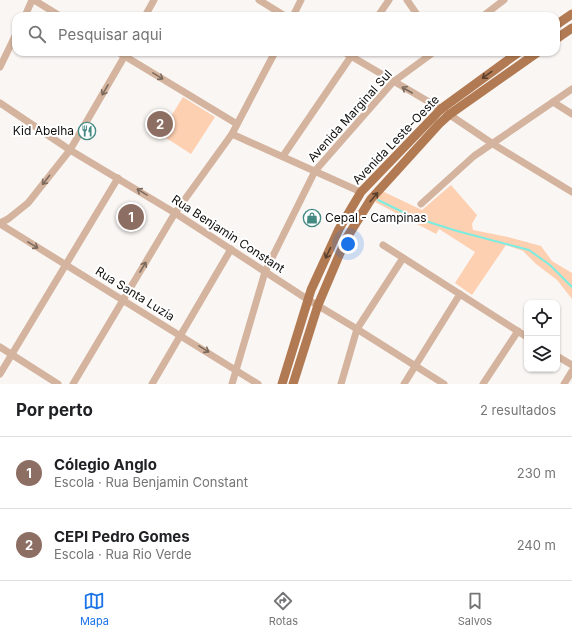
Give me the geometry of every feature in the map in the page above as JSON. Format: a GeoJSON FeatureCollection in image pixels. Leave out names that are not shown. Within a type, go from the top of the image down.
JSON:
{"type":"FeatureCollection","features":[{"type":"Feature","properties":{"kind":"main road"},"geometry":{"type":"LineString","coordinates":[[560,23],[572,14]]}},
{"type":"Feature","properties":{"kind":"main road"},"geometry":{"type":"LineString","coordinates":[[560,36],[572,28]]}},
{"type":"Feature","properties":{"kind":"main road","name":"Avenida Leste-Oeste"},"geometry":{"type":"LineString","coordinates":[[282,384],[307,299],[340,229],[361,192],[441,109],[514,56]]}},
{"type":"Feature","properties":{"kind":"main road","name":"Avenida Leste-Oeste"},"geometry":{"type":"LineString","coordinates":[[293,384],[318,305],[346,239],[371,199],[439,124],[450,114],[532,56]]}},
{"type":"Feature","properties":{"kind":"street"},"geometry":{"type":"LineString","coordinates":[[26,12],[33,0],[53,12]]}},
{"type":"Feature","properties":{"kind":"street"},"geometry":{"type":"LineString","coordinates":[[147,12],[154,0]]}},
{"type":"Feature","properties":{"kind":"street"},"geometry":{"type":"LineString","coordinates":[[259,0],[278,12]]}},
{"type":"Feature","properties":{"kind":"street"},"geometry":{"type":"LineString","coordinates":[[296,12],[301,0]]}},
{"type":"Feature","properties":{"kind":"street"},"geometry":{"type":"LineString","coordinates":[[381,12],[389,0]]}},
{"type":"Feature","properties":{"kind":"street"},"geometry":{"type":"LineString","coordinates":[[407,0],[415,12]]}},
{"type":"Feature","properties":{"kind":"street"},"geometry":{"type":"LineString","coordinates":[[488,12],[504,0]]}},
{"type":"Feature","properties":{"kind":"street"},"geometry":{"type":"LineString","coordinates":[[0,67],[12,42]]}},
{"type":"Feature","properties":{"kind":"street"},"geometry":{"type":"LineString","coordinates":[[0,224],[28,203],[70,150],[125,56]]}},
{"type":"Feature","properties":{"kind":"street"},"geometry":{"type":"LineString","coordinates":[[129,56],[237,124]]}},
{"type":"Feature","properties":{"kind":"street"},"geometry":{"type":"LineString","coordinates":[[73,384],[175,213],[232,134],[273,56]]}},
{"type":"Feature","properties":{"kind":"street"},"geometry":{"type":"LineString","coordinates":[[283,156],[351,56]]}},
{"type":"Feature","properties":{"kind":"street"},"geometry":{"type":"LineString","coordinates":[[355,56],[393,82],[450,114],[493,144],[572,192]]}},
{"type":"Feature","properties":{"kind":"street","name":"Avenida Marginal Sul"},"geometry":{"type":"LineString","coordinates":[[232,384],[265,272],[315,171],[393,82],[429,56]]}},
{"type":"Feature","properties":{"kind":"street"},"geometry":{"type":"LineString","coordinates":[[421,204],[474,156],[572,89]]}},
{"type":"Feature","properties":{"kind":"street"},"geometry":{"type":"LineString","coordinates":[[553,102],[572,114]]}},
{"type":"Feature","properties":{"kind":"street","name":"Rua Benjamin Constant"},"geometry":{"type":"LineString","coordinates":[[0,103],[49,132],[70,150],[175,213],[307,299],[444,384]]}},
{"type":"Feature","properties":{"kind":"street"},"geometry":{"type":"LineString","coordinates":[[232,134],[361,192]]}},
{"type":"Feature","properties":{"kind":"street"},"geometry":{"type":"LineString","coordinates":[[0,374],[118,178]]}},
{"type":"Feature","properties":{"kind":"street","name":"Rua Santa Luzia"},"geometry":{"type":"LineString","coordinates":[[0,224],[258,384]]}},
{"type":"Feature","properties":{"kind":"street"},"geometry":{"type":"LineString","coordinates":[[383,245],[526,336]]}},
{"type":"Feature","properties":{"kind":"street"},"geometry":{"type":"LineString","coordinates":[[152,384],[231,249]]}},
{"type":"Feature","properties":{"kind":"street"},"geometry":{"type":"LineString","coordinates":[[341,384],[357,329],[403,258]]}},
{"type":"Feature","properties":{"kind":"street"},"geometry":{"type":"LineString","coordinates":[[404,384],[460,294]]}},
{"type":"Feature","properties":{"kind":"street"},"geometry":{"type":"LineString","coordinates":[[483,384],[518,331]]}},
{"type":"Feature","properties":{"kind":"street"},"geometry":{"type":"LineString","coordinates":[[0,348],[58,384]]}},
{"type":"Feature","properties":{"kind":"street"},"geometry":{"type":"LineString","coordinates":[[560,358],[572,365]]}},
{"type":"Feature","properties":{"kind":"street"},"geometry":{"type":"LineString","coordinates":[[564,384],[572,371]]}},
{"type":"Feature","properties":{"kind":"shaded area"},"geometry":{"type":"Polygon","coordinates":[[[183,97],[215,117],[191,154],[160,134],[183,97]]]}},
{"type":"Feature","properties":{"kind":"shaded area"},"geometry":{"type":"Polygon","coordinates":[[[451,185],[477,215],[472,224],[473,230],[508,237],[541,246],[552,261],[572,273],[572,299],[557,280],[536,264],[523,251],[506,245],[472,295],[455,283],[475,252],[439,229],[436,234],[375,202],[382,191],[422,210],[451,185]]]}},
{"type":"Feature","properties":{"kind":"waterway"},"geometry":{"type":"LineString","coordinates":[[378,200],[413,217],[457,231],[529,250],[550,265],[572,287]]}},
{"type":"Feature","properties":{"kind":"place","name":"CEPI Pedro Gomes"},"geometry":{"type":"Point","coordinates":[160,124]}},
{"type":"Feature","properties":{"kind":"place","name":"Kid Abelha"},"geometry":{"type":"Point","coordinates":[87,131]}},
{"type":"Feature","properties":{"kind":"place","name":"Cólegio Anglo"},"geometry":{"type":"Point","coordinates":[131,217]}},
{"type":"Feature","properties":{"kind":"place","name":"Cepal - Campinas"},"geometry":{"type":"Point","coordinates":[312,218]}}]}
